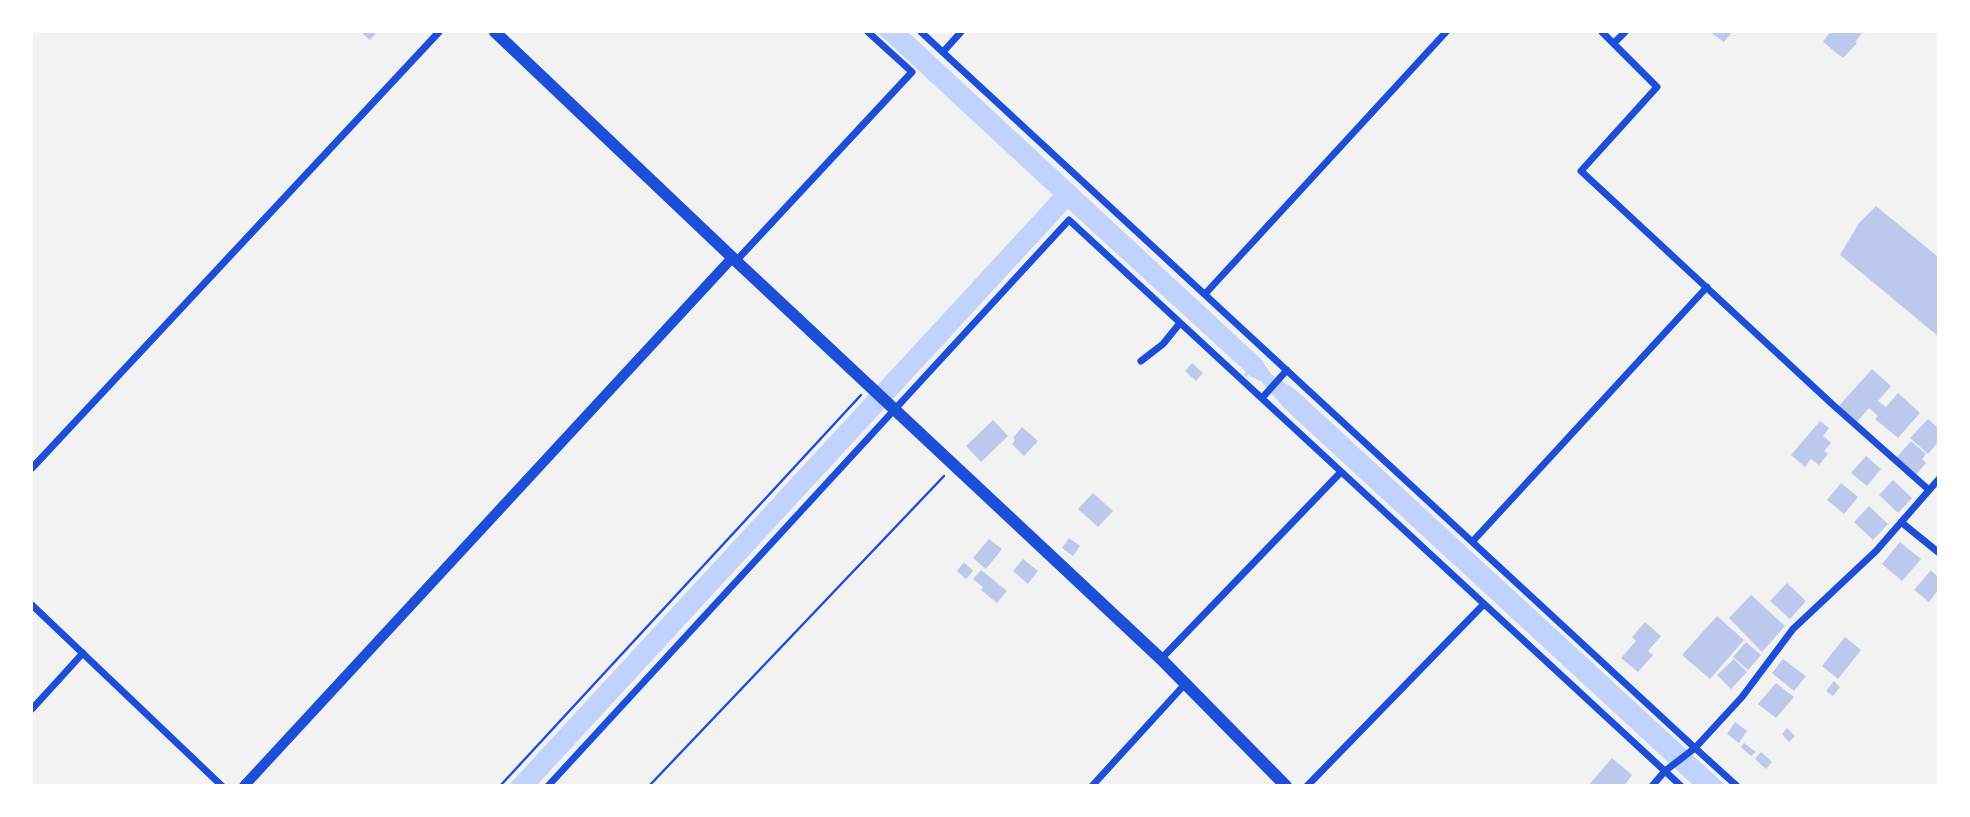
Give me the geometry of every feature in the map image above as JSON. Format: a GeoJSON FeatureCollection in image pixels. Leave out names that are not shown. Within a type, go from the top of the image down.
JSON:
{"type":"FeatureCollection","features":[{"type":"Feature","properties":{"kind":"main road"},"geometry":{"type":"LineString","coordinates":[[495,32],[734,260],[866,391],[892,407],[1161,659],[1286,786]]}},
{"type":"Feature","properties":{"kind":"street"},"geometry":{"type":"LineString","coordinates":[[32,468],[439,32]]}},
{"type":"Feature","properties":{"kind":"street"},"geometry":{"type":"LineString","coordinates":[[244,786],[912,72],[868,32]]}},
{"type":"Feature","properties":{"kind":"street"},"geometry":{"type":"LineString","coordinates":[[921,32],[1737,786]]}},
{"type":"Feature","properties":{"kind":"street"},"geometry":{"type":"LineString","coordinates":[[943,52],[961,32]]}},
{"type":"Feature","properties":{"kind":"street"},"geometry":{"type":"LineString","coordinates":[[1205,294],[1446,32]]}},
{"type":"Feature","properties":{"kind":"street"},"geometry":{"type":"LineString","coordinates":[[1602,32],[1657,87],[1581,171],[1832,404],[1930,490]]}},
{"type":"Feature","properties":{"kind":"street"},"geometry":{"type":"LineString","coordinates":[[1614,43],[1625,32]]}},
{"type":"Feature","properties":{"kind":"street"},"geometry":{"type":"LineString","coordinates":[[548,786],[892,407],[1069,220],[1681,786]]}},
{"type":"Feature","properties":{"kind":"street"},"geometry":{"type":"LineString","coordinates":[[1473,541],[1707,287]]}},
{"type":"Feature","properties":{"kind":"street"},"geometry":{"type":"LineString","coordinates":[[1141,361],[1163,344],[1180,323]]}},
{"type":"Feature","properties":{"kind":"street"},"geometry":{"type":"LineString","coordinates":[[1262,398],[1287,370]]}},
{"type":"Feature","properties":{"kind":"street"},"geometry":{"type":"LineString","coordinates":[[1161,659],[1341,472]]}},
{"type":"Feature","properties":{"kind":"street"},"geometry":{"type":"LineString","coordinates":[[1652,786],[1665,771],[1695,748],[1742,697],[1793,629],[1876,551],[1938,480]]}},
{"type":"Feature","properties":{"kind":"street"},"geometry":{"type":"LineString","coordinates":[[1901,522],[1938,552]]}},
{"type":"Feature","properties":{"kind":"street"},"geometry":{"type":"LineString","coordinates":[[1307,786],[1484,604]]}},
{"type":"Feature","properties":{"kind":"street"},"geometry":{"type":"LineString","coordinates":[[32,605],[222,786]]}},
{"type":"Feature","properties":{"kind":"street"},"geometry":{"type":"LineString","coordinates":[[32,709],[83,653]]}},
{"type":"Feature","properties":{"kind":"street"},"geometry":{"type":"LineString","coordinates":[[1092,786],[1186,683]]}},
{"type":"Feature","properties":{"kind":"path"},"geometry":{"type":"LineString","coordinates":[[500,786],[866,391]]}},
{"type":"Feature","properties":{"kind":"path"},"geometry":{"type":"LineString","coordinates":[[649,786],[946,473]]}},
{"type":"Feature","properties":{"kind":"water"},"geometry":{"type":"Polygon","coordinates":[[[877,32],[908,32],[1261,359],[1271,374],[1297,391],[1725,785],[1693,785],[1284,408],[1262,382],[1248,375],[1246,377],[1246,372],[1068,209],[537,785],[508,786],[1053,195],[877,32]]]}},
{"type":"Feature","properties":{"kind":"building"},"geometry":{"type":"Polygon","coordinates":[[[361,32],[377,32],[370,40],[361,32]]]}},
{"type":"Feature","properties":{"kind":"building"},"geometry":{"type":"Polygon","coordinates":[[[1710,32],[1732,32],[1724,42],[1710,32]]]}},
{"type":"Feature","properties":{"kind":"building"},"geometry":{"type":"Polygon","coordinates":[[[1830,32],[1863,32],[1843,58],[1823,42],[1830,32]]]}},
{"type":"Feature","properties":{"kind":"building"},"geometry":{"type":"Polygon","coordinates":[[[1876,206],[1937,256],[1938,254],[1938,336],[1840,255],[1859,223],[1876,206]]]}},
{"type":"Feature","properties":{"kind":"building"},"geometry":{"type":"Polygon","coordinates":[[[1192,363],[1203,373],[1196,381],[1185,371],[1192,363]]]}},
{"type":"Feature","properties":{"kind":"building"},"geometry":{"type":"Polygon","coordinates":[[[1872,369],[1891,386],[1878,401],[1886,407],[1898,393],[1920,413],[1898,438],[1875,419],[1878,416],[1869,408],[1856,423],[1838,407],[1872,369]]]}},
{"type":"Feature","properties":{"kind":"building"},"geometry":{"type":"Polygon","coordinates":[[[1928,419],[1938,428],[1938,442],[1928,454],[1910,438],[1928,419]]]}},
{"type":"Feature","properties":{"kind":"building"},"geometry":{"type":"Polygon","coordinates":[[[993,420],[1008,436],[981,462],[966,446],[993,420]]]}},
{"type":"Feature","properties":{"kind":"building"},"geometry":{"type":"Polygon","coordinates":[[[1820,421],[1829,428],[1823,436],[1831,443],[1824,451],[1828,454],[1819,465],[1811,459],[1805,467],[1791,455],[1820,421]]]}},
{"type":"Feature","properties":{"kind":"building"},"geometry":{"type":"Polygon","coordinates":[[[1022,427],[1038,441],[1024,456],[1012,444],[1015,440],[1013,438],[1022,427]]]}},
{"type":"Feature","properties":{"kind":"building"},"geometry":{"type":"Polygon","coordinates":[[[1911,441],[1926,454],[1922,459],[1926,463],[1915,476],[1895,459],[1911,441]]]}},
{"type":"Feature","properties":{"kind":"building"},"geometry":{"type":"Polygon","coordinates":[[[1866,456],[1881,469],[1867,486],[1851,473],[1866,456]]]}},
{"type":"Feature","properties":{"kind":"building"},"geometry":{"type":"Polygon","coordinates":[[[1893,480],[1912,498],[1898,513],[1879,495],[1893,480]]]}},
{"type":"Feature","properties":{"kind":"building"},"geometry":{"type":"Polygon","coordinates":[[[1841,483],[1858,497],[1844,514],[1827,500],[1841,483]]]}},
{"type":"Feature","properties":{"kind":"building"},"geometry":{"type":"Polygon","coordinates":[[[1093,493],[1113,511],[1098,527],[1078,509],[1093,493]]]}},
{"type":"Feature","properties":{"kind":"building"},"geometry":{"type":"Polygon","coordinates":[[[1869,506],[1888,524],[1873,540],[1854,522],[1869,506]]]}},
{"type":"Feature","properties":{"kind":"building"},"geometry":{"type":"Polygon","coordinates":[[[1069,538],[1080,546],[1073,556],[1062,548],[1069,538]]]}},
{"type":"Feature","properties":{"kind":"building"},"geometry":{"type":"Polygon","coordinates":[[[989,539],[1002,549],[986,569],[973,558],[989,539]]]}},
{"type":"Feature","properties":{"kind":"building"},"geometry":{"type":"Polygon","coordinates":[[[1900,542],[1921,559],[1902,581],[1882,564],[1900,542]]]}},
{"type":"Feature","properties":{"kind":"building"},"geometry":{"type":"Polygon","coordinates":[[[1023,559],[1038,571],[1028,584],[1013,571],[1023,559]]]}},
{"type":"Feature","properties":{"kind":"building"},"geometry":{"type":"Polygon","coordinates":[[[964,562],[973,571],[966,579],[957,571],[964,562]]]}},
{"type":"Feature","properties":{"kind":"building"},"geometry":{"type":"Polygon","coordinates":[[[981,570],[1007,591],[997,603],[981,590],[983,587],[973,579],[981,570]]]}},
{"type":"Feature","properties":{"kind":"building"},"geometry":{"type":"Polygon","coordinates":[[[1931,570],[1938,577],[1938,590],[1929,602],[1914,590],[1931,570]]]}},
{"type":"Feature","properties":{"kind":"building"},"geometry":{"type":"Polygon","coordinates":[[[1787,583],[1806,601],[1790,619],[1770,601],[1787,583]]]}},
{"type":"Feature","properties":{"kind":"building"},"geometry":{"type":"Polygon","coordinates":[[[1751,595],[1785,626],[1762,652],[1729,618],[1751,595]]]}},
{"type":"Feature","properties":{"kind":"building"},"geometry":{"type":"Polygon","coordinates":[[[1717,616],[1744,640],[1710,679],[1682,655],[1717,616]]]}},
{"type":"Feature","properties":{"kind":"building"},"geometry":{"type":"Polygon","coordinates":[[[1645,622],[1661,636],[1648,651],[1653,655],[1638,672],[1621,658],[1636,641],[1632,637],[1645,622]]]}},
{"type":"Feature","properties":{"kind":"building"},"geometry":{"type":"Polygon","coordinates":[[[1845,637],[1861,650],[1838,679],[1822,666],[1845,637]]]}},
{"type":"Feature","properties":{"kind":"building"},"geometry":{"type":"Polygon","coordinates":[[[1746,642],[1761,655],[1748,670],[1733,657],[1746,642]]]}},
{"type":"Feature","properties":{"kind":"building"},"geometry":{"type":"Polygon","coordinates":[[[1734,659],[1747,672],[1731,689],[1717,675],[1734,659]]]}},
{"type":"Feature","properties":{"kind":"building"},"geometry":{"type":"Polygon","coordinates":[[[1783,659],[1806,676],[1794,691],[1772,673],[1783,659]]]}},
{"type":"Feature","properties":{"kind":"building"},"geometry":{"type":"Polygon","coordinates":[[[1834,681],[1840,687],[1833,696],[1826,691],[1834,681]]]}},
{"type":"Feature","properties":{"kind":"building"},"geometry":{"type":"Polygon","coordinates":[[[1776,683],[1794,697],[1776,718],[1758,704],[1776,683]]]}},
{"type":"Feature","properties":{"kind":"building"},"geometry":{"type":"Polygon","coordinates":[[[1735,722],[1747,731],[1739,743],[1727,734],[1735,722]]]}},
{"type":"Feature","properties":{"kind":"building"},"geometry":{"type":"Polygon","coordinates":[[[1787,728],[1795,736],[1789,742],[1782,734],[1787,728]]]}},
{"type":"Feature","properties":{"kind":"building"},"geometry":{"type":"Polygon","coordinates":[[[1744,743],[1756,752],[1751,756],[1741,747],[1744,743]]]}},
{"type":"Feature","properties":{"kind":"building"},"geometry":{"type":"Polygon","coordinates":[[[1761,752],[1772,762],[1766,769],[1755,759],[1761,752]]]}},
{"type":"Feature","properties":{"kind":"building"},"geometry":{"type":"Polygon","coordinates":[[[1612,758],[1632,775],[1624,786],[1588,786],[1612,758]]]}}]}
